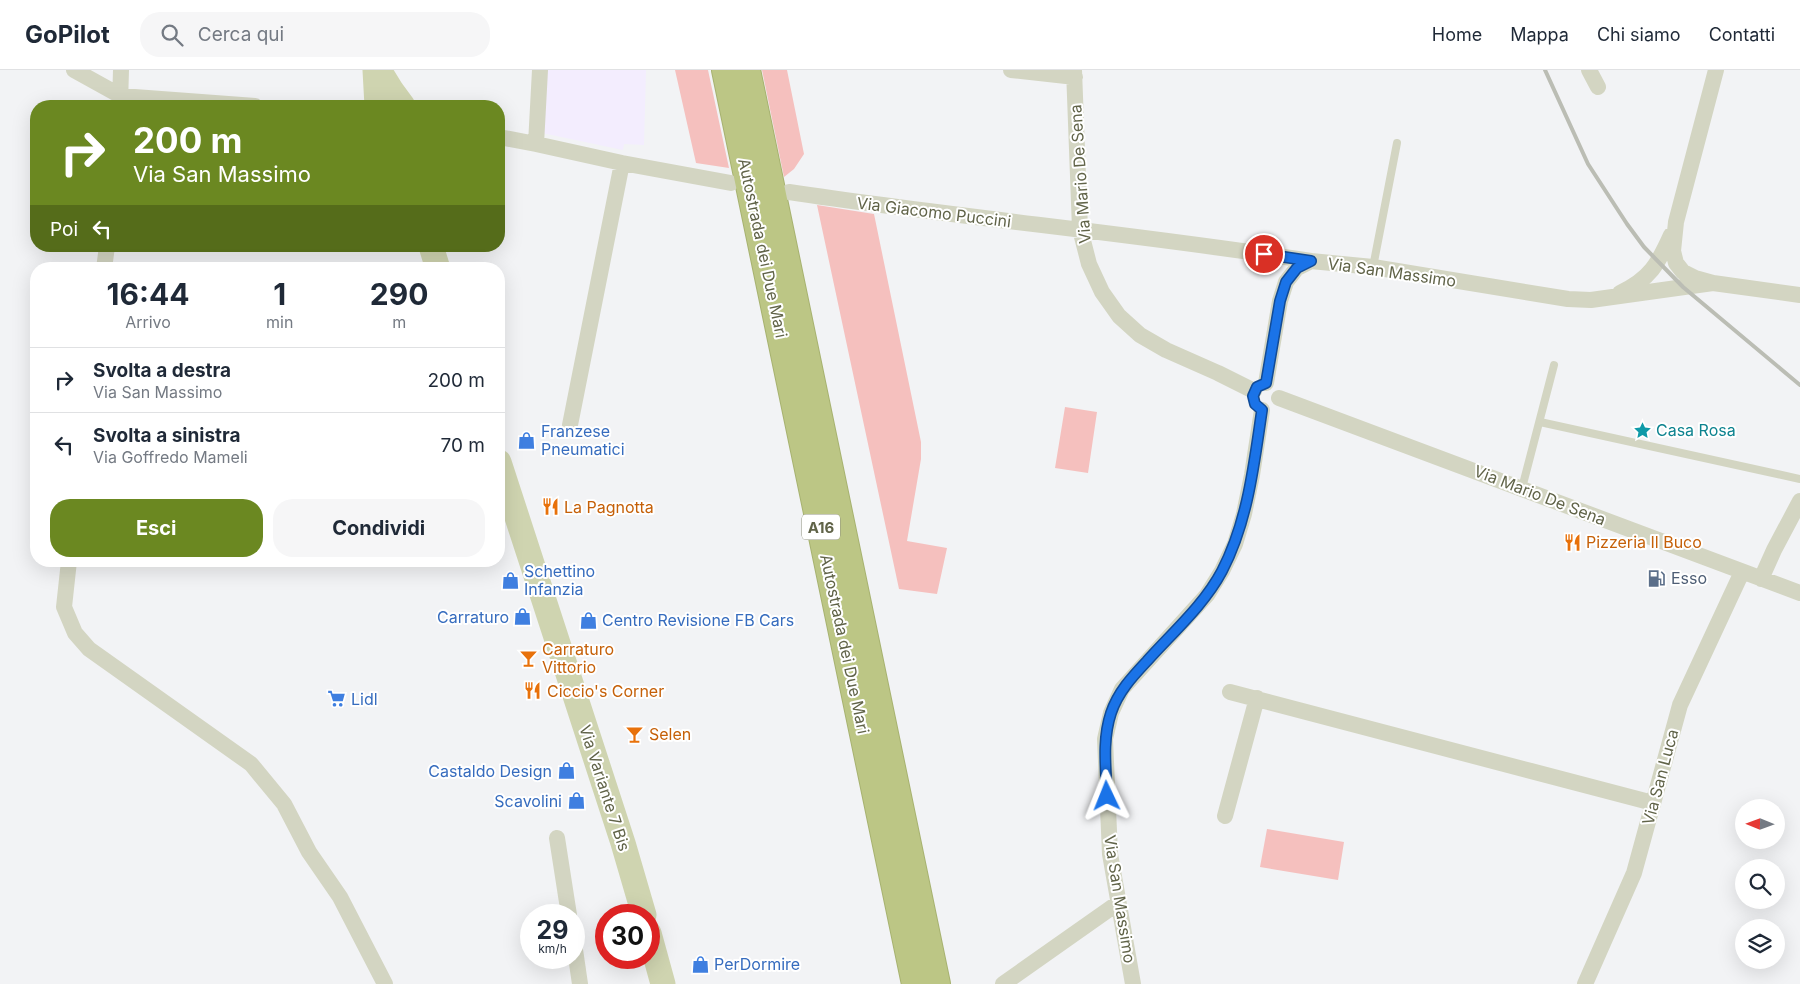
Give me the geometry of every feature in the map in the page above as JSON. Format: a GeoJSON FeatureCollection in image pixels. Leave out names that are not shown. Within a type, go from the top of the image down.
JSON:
{"type":"FeatureCollection","features":[{"type":"Feature","properties":{"kind":"highway","name":"Autostrada dei Due Mari"},"geometry":{"type":"LineString","coordinates":[[726,70],[916,984]]}},
{"type":"Feature","properties":{"kind":"highway","name":"Autostrada dei Due Mari"},"geometry":{"type":"LineString","coordinates":[[746,70],[936,984]]}},
{"type":"Feature","properties":{"kind":"main road"},"geometry":{"type":"LineString","coordinates":[[375,70],[378,100]]}},
{"type":"Feature","properties":{"kind":"main road"},"geometry":{"type":"LineString","coordinates":[[380,70],[399,100]]}},
{"type":"Feature","properties":{"kind":"main road","name":"Via Variante 7 Bis"},"geometry":{"type":"LineString","coordinates":[[505,483],[623,843],[641,904]]}},
{"type":"Feature","properties":{"kind":"main road"},"geometry":{"type":"LineString","coordinates":[[660,969],[664,984]]}},
{"type":"Feature","properties":{"kind":"street"},"geometry":{"type":"LineString","coordinates":[[74,70],[119,100]]}},
{"type":"Feature","properties":{"kind":"street"},"geometry":{"type":"LineString","coordinates":[[120,100],[121,70]]}},
{"type":"Feature","properties":{"kind":"street"},"geometry":{"type":"LineString","coordinates":[[536,144],[540,70]]}},
{"type":"Feature","properties":{"kind":"street","name":"Via Mario De Sena"},"geometry":{"type":"LineString","coordinates":[[1011,70],[1075,74],[1080,229],[1089,264],[1102,292],[1119,316],[1140,335],[1166,350],[1218,373],[1260,387]]}},
{"type":"Feature","properties":{"kind":"street"},"geometry":{"type":"LineString","coordinates":[[1589,70],[1598,88]]}},
{"type":"Feature","properties":{"kind":"street"},"geometry":{"type":"LineString","coordinates":[[1716,70],[1676,222],[1673,251],[1676,263],[1683,272],[1695,278],[1713,283],[1800,295]]}},
{"type":"Feature","properties":{"kind":"street"},"geometry":{"type":"LineString","coordinates":[[505,138],[622,164],[731,182]]}},
{"type":"Feature","properties":{"kind":"street"},"geometry":{"type":"LineString","coordinates":[[570,425],[622,164]]}},
{"type":"Feature","properties":{"kind":"street","name":"Via Giacomo Puccini"},"geometry":{"type":"LineString","coordinates":[[789,192],[900,209],[1080,229],[1311,261]]}},
{"type":"Feature","properties":{"kind":"street"},"geometry":{"type":"LineString","coordinates":[[1608,298],[1635,286],[1650,273],[1658,263],[1676,222]]}},
{"type":"Feature","properties":{"kind":"street","name":"Via San Massimo"},"geometry":{"type":"LineString","coordinates":[[1260,387],[1286,282],[1297,268],[1311,261],[1373,267],[1568,299],[1591,300],[1713,283]]}},
{"type":"Feature","properties":{"kind":"street"},"geometry":{"type":"LineString","coordinates":[[1260,387],[1276,387],[1279,398],[1272,409],[1262,410],[1253,400],[1260,387]]}},
{"type":"Feature","properties":{"kind":"street","name":"Via Mario De Sena"},"geometry":{"type":"LineString","coordinates":[[1279,398],[1800,593]]}},
{"type":"Feature","properties":{"kind":"street","name":"Via San Massimo"},"geometry":{"type":"LineString","coordinates":[[1134,984],[1110,854],[1105,739],[1111,713],[1122,689],[1207,595],[1222,572],[1235,544],[1244,514],[1262,410]]}},
{"type":"Feature","properties":{"kind":"street"},"geometry":{"type":"LineString","coordinates":[[1761,579],[1800,501]]}},
{"type":"Feature","properties":{"kind":"street"},"geometry":{"type":"LineString","coordinates":[[68,567],[64,606],[75,634],[89,649],[251,764],[284,804],[309,852],[340,897],[386,984]]}},
{"type":"Feature","properties":{"kind":"street","name":"Via San Luca"},"geometry":{"type":"LineString","coordinates":[[1585,984],[1634,872],[1680,704],[1742,572]]}},
{"type":"Feature","properties":{"kind":"street"},"geometry":{"type":"LineString","coordinates":[[1230,692],[1653,804]]}},
{"type":"Feature","properties":{"kind":"street"},"geometry":{"type":"LineString","coordinates":[[1225,816],[1257,698]]}},
{"type":"Feature","properties":{"kind":"street"},"geometry":{"type":"LineString","coordinates":[[557,838],[567,904]]}},
{"type":"Feature","properties":{"kind":"street"},"geometry":{"type":"LineString","coordinates":[[1003,984],[1118,903]]}},
{"type":"Feature","properties":{"kind":"street"},"geometry":{"type":"LineString","coordinates":[[578,969],[580,984]]}},
{"type":"Feature","properties":{"kind":"lane"},"geometry":{"type":"LineString","coordinates":[[1373,267],[1397,143]]}},
{"type":"Feature","properties":{"kind":"lane"},"geometry":{"type":"LineString","coordinates":[[1522,488],[1554,365]]}},
{"type":"Feature","properties":{"kind":"lane"},"geometry":{"type":"LineString","coordinates":[[1540,422],[1800,479]]}},
{"type":"Feature","properties":{"kind":"shaded area"},"geometry":{"type":"Polygon","coordinates":[[[545,70],[646,70],[644,145],[624,144],[623,150],[542,133],[545,70]]]}},
{"type":"Feature","properties":{"kind":"shaded area"},"geometry":{"type":"Polygon","coordinates":[[[675,70],[708,70],[729,168],[696,163],[675,70]]]}},
{"type":"Feature","properties":{"kind":"shaded area"},"geometry":{"type":"Polygon","coordinates":[[[762,70],[787,70],[804,154],[794,169],[784,177],[762,70]]]}},
{"type":"Feature","properties":{"kind":"shaded area"},"geometry":{"type":"Polygon","coordinates":[[[817,205],[874,214],[921,442],[921,459],[907,541],[947,548],[937,594],[899,589],[817,205]]]}},
{"type":"Feature","properties":{"kind":"shaded area"},"geometry":{"type":"Polygon","coordinates":[[[1065,407],[1097,412],[1088,473],[1055,468],[1065,407]]]}},
{"type":"Feature","properties":{"kind":"shaded area"},"geometry":{"type":"Polygon","coordinates":[[[1267,829],[1344,842],[1338,880],[1260,867],[1267,829]]]}},
{"type":"Feature","properties":{"kind":"railway"},"geometry":{"type":"LineString","coordinates":[[1545,70],[1588,164],[1644,247],[1683,287],[1800,385]]}},
{"type":"Feature","properties":{"kind":"place","name":"Casa Rosa"},"geometry":{"type":"Point","coordinates":[1642,430]}},
{"type":"Feature","properties":{"kind":"place","name":"Franzese Pneumatici"},"geometry":{"type":"Point","coordinates":[527,440]}},
{"type":"Feature","properties":{"kind":"place","name":"La Pagnotta"},"geometry":{"type":"Point","coordinates":[550,507]}},
{"type":"Feature","properties":{"kind":"place","name":"Pizzeria Il Buco"},"geometry":{"type":"Point","coordinates":[1572,542]}},
{"type":"Feature","properties":{"kind":"place","name":"Esso"},"geometry":{"type":"Point","coordinates":[1657,578]}},
{"type":"Feature","properties":{"kind":"place","name":"Schettino Infanzia"},"geometry":{"type":"Point","coordinates":[510,580]}},
{"type":"Feature","properties":{"kind":"place","name":"Carraturo"},"geometry":{"type":"Point","coordinates":[523,617]}},
{"type":"Feature","properties":{"kind":"place","name":"Centro Revisione FB Cars"},"geometry":{"type":"Point","coordinates":[588,620]}},
{"type":"Feature","properties":{"kind":"place","name":"Carraturo Vittorio"},"geometry":{"type":"Point","coordinates":[528,658]}},
{"type":"Feature","properties":{"kind":"place","name":"Ciccio's Corner"},"geometry":{"type":"Point","coordinates":[533,691]}},
{"type":"Feature","properties":{"kind":"place","name":"Lidl"},"geometry":{"type":"Point","coordinates":[337,699]}},
{"type":"Feature","properties":{"kind":"place","name":"Selen"},"geometry":{"type":"Point","coordinates":[635,734]}},
{"type":"Feature","properties":{"kind":"place","name":"Castaldo Design"},"geometry":{"type":"Point","coordinates":[566,771]}},
{"type":"Feature","properties":{"kind":"place","name":"Scavolini"},"geometry":{"type":"Point","coordinates":[576,801]}},
{"type":"Feature","properties":{"kind":"place","name":"PerDormire"},"geometry":{"type":"Point","coordinates":[700,964]}},
{"type":"Feature","properties":{"kind":"route"},"geometry":{"type":"LineString","coordinates":[[1107,796],[1105,739],[1111,713],[1122,689],[1207,595],[1222,572],[1235,544],[1244,514],[1262,410],[1253,400],[1254,391],[1261,384],[1266,383],[1280,301],[1286,282],[1297,268],[1311,261],[1264,254]]}}]}
